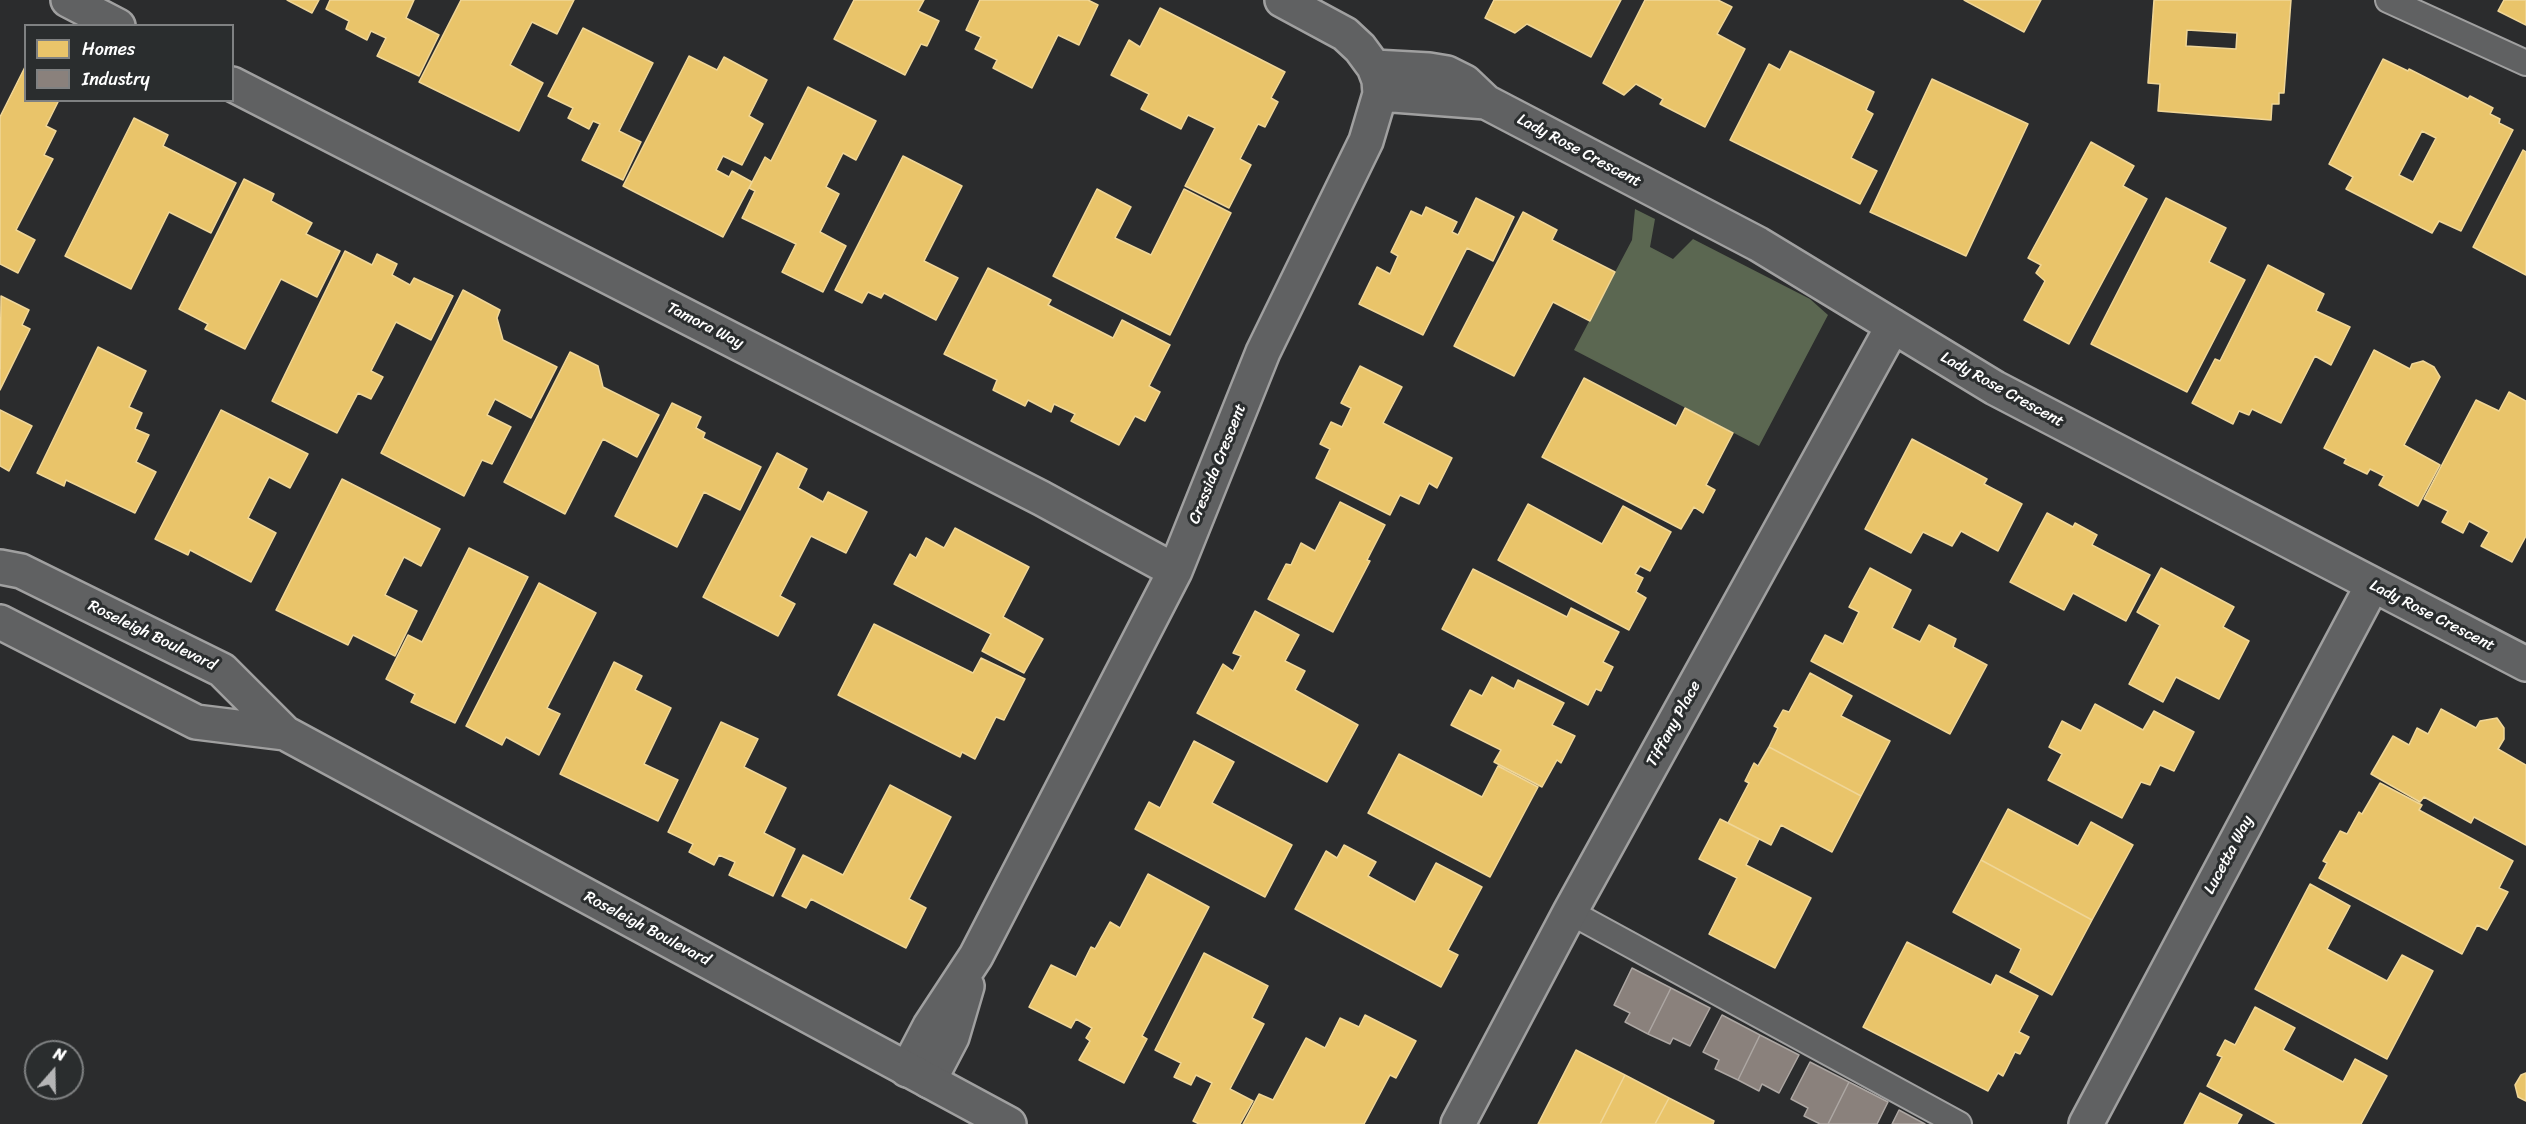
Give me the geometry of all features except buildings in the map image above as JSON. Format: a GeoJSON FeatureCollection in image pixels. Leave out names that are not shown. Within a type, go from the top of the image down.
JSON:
{"type":"FeatureCollection","features":[{"type":"Feature","properties":{"kind":"street"},"geometry":{"type":"LineString","coordinates":[[68,0],[114,24]]}},
{"type":"Feature","properties":{"kind":"street"},"geometry":{"type":"LineString","coordinates":[[1282,0],[1345,34],[1360,48],[1377,81]]}},
{"type":"Feature","properties":{"kind":"street","name":"Lady Rose Crescent"},"geometry":{"type":"LineString","coordinates":[[1377,81],[1447,74],[1465,82],[1486,102],[1758,244],[1995,388],[2526,664]]}},
{"type":"Feature","properties":{"kind":"street","name":"Cressida Crescent"},"geometry":{"type":"LineString","coordinates":[[918,1076],[930,1026],[976,956],[1175,571],[1263,352],[1366,141],[1377,81]]}},
{"type":"Feature","properties":{"kind":"street","name":"Tamora Way"},"geometry":{"type":"LineString","coordinates":[[234,85],[1041,498],[1175,571]]}},
{"type":"Feature","properties":{"kind":"street","name":"Tiffany Place"},"geometry":{"type":"LineString","coordinates":[[1458,1124],[1570,912],[1893,326]]}},
{"type":"Feature","properties":{"kind":"street","name":"Roseleigh Boulevard"},"geometry":{"type":"LineString","coordinates":[[0,567],[21,571],[222,670],[285,734],[1009,1124]]}},
{"type":"Feature","properties":{"kind":"street","name":"Lucetta Way"},"geometry":{"type":"LineString","coordinates":[[2086,1124],[2372,585]]}},
{"type":"Feature","properties":{"kind":"street","name":"Roseleigh Boulevard"},"geometry":{"type":"LineString","coordinates":[[0,622],[196,722],[285,734]]}},
{"type":"Feature","properties":{"kind":"lane"},"geometry":{"type":"LineString","coordinates":[[2388,0],[2526,63]]}},
{"type":"Feature","properties":{"kind":"lane"},"geometry":{"type":"LineString","coordinates":[[1570,912],[1959,1124]]}},
{"type":"Feature","properties":{"kind":"green space"},"geometry":{"type":"Polygon","coordinates":[[[1635,209],[1655,219],[1650,247],[1673,259],[1693,239],[1810,299],[1828,315],[1759,446],[1574,350],[1632,240],[1635,209]]]}}]}
